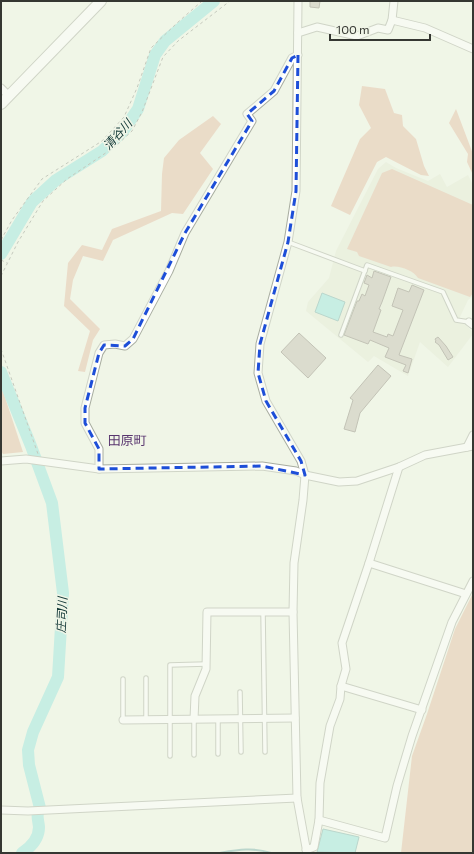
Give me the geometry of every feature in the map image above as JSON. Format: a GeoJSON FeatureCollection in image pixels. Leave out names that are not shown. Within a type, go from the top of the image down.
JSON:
{"type":"FeatureCollection","features":[{"type":"Feature","properties":{"kind":"street"},"geometry":{"type":"LineString","coordinates":[[1,104],[101,1]]}},
{"type":"Feature","properties":{"kind":"street"},"geometry":{"type":"LineString","coordinates":[[298,1],[296,191],[288,242],[260,344],[258,373],[266,401],[301,461],[304,475],[303,500],[294,563],[293,612],[297,798],[306,852],[314,847],[319,820],[320,784],[330,726],[340,700],[341,686],[346,669],[342,643],[399,467]]}},
{"type":"Feature","properties":{"kind":"street"},"geometry":{"type":"LineString","coordinates":[[298,33],[317,28],[357,36],[378,28],[388,30],[392,20],[394,1]]}},
{"type":"Feature","properties":{"kind":"street"},"geometry":{"type":"LineString","coordinates":[[392,20],[425,28],[473,49]]}},
{"type":"Feature","properties":{"kind":"street"},"geometry":{"type":"LineString","coordinates":[[99,469],[99,449],[85,422],[84,408],[99,353],[104,345],[115,344],[125,346],[133,339],[169,270],[185,232],[252,122],[247,114],[274,91],[292,58],[298,55]]}},
{"type":"Feature","properties":{"kind":"street"},"geometry":{"type":"LineString","coordinates":[[1,88],[9,96]]}},
{"type":"Feature","properties":{"kind":"street"},"geometry":{"type":"LineString","coordinates":[[1,461],[26,459],[99,469],[262,466],[296,471],[304,475],[340,482],[357,481],[399,467],[425,455],[470,447],[473,435]]}},
{"type":"Feature","properties":{"kind":"street"},"geometry":{"type":"LineString","coordinates":[[369,563],[466,594]]}},
{"type":"Feature","properties":{"kind":"street"},"geometry":{"type":"LineString","coordinates":[[319,820],[385,838],[397,786],[452,622],[473,581]]}},
{"type":"Feature","properties":{"kind":"street"},"geometry":{"type":"LineString","coordinates":[[194,719],[195,696],[206,669],[207,612],[293,612]]}},
{"type":"Feature","properties":{"kind":"street"},"geometry":{"type":"LineString","coordinates":[[341,686],[422,710]]}},
{"type":"Feature","properties":{"kind":"street"},"geometry":{"type":"LineString","coordinates":[[123,720],[295,718]]}},
{"type":"Feature","properties":{"kind":"street"},"geometry":{"type":"LineString","coordinates":[[1,810],[28,811],[297,798]]}},
{"type":"Feature","properties":{"kind":"lane"},"geometry":{"type":"LineString","coordinates":[[288,242],[365,271]]}},
{"type":"Feature","properties":{"kind":"lane"},"geometry":{"type":"LineString","coordinates":[[341,335],[367,265],[443,292],[456,320],[471,323]]}},
{"type":"Feature","properties":{"kind":"lane"},"geometry":{"type":"LineString","coordinates":[[263,612],[265,752]]}},
{"type":"Feature","properties":{"kind":"lane"},"geometry":{"type":"LineString","coordinates":[[170,756],[170,666],[206,664]]}},
{"type":"Feature","properties":{"kind":"lane"},"geometry":{"type":"LineString","coordinates":[[146,678],[146,720]]}},
{"type":"Feature","properties":{"kind":"lane"},"geometry":{"type":"LineString","coordinates":[[123,679],[123,720]]}},
{"type":"Feature","properties":{"kind":"lane"},"geometry":{"type":"LineString","coordinates":[[240,692],[241,752]]}},
{"type":"Feature","properties":{"kind":"lane"},"geometry":{"type":"LineString","coordinates":[[218,718],[218,754]]}},
{"type":"Feature","properties":{"kind":"lane"},"geometry":{"type":"LineString","coordinates":[[194,719],[194,755]]}},
{"type":"Feature","properties":{"kind":"path"},"geometry":{"type":"LineString","coordinates":[[1,240],[12,220],[42,179],[102,141],[124,117],[137,88],[151,48],[177,22],[202,1]]}},
{"type":"Feature","properties":{"kind":"path"},"geometry":{"type":"LineString","coordinates":[[1,276],[18,242],[43,201],[67,179],[116,146],[132,130],[142,112],[162,57],[178,41],[230,1]]}},
{"type":"Feature","properties":{"kind":"path"},"geometry":{"type":"LineString","coordinates":[[1,260],[7,263]]}},
{"type":"Feature","properties":{"kind":"path"},"geometry":{"type":"LineString","coordinates":[[1,349],[43,461]]}},
{"type":"Feature","properties":{"kind":"highlighted area"},"geometry":{"type":"Polygon","coordinates":[[[298,55],[296,191],[288,242],[260,344],[258,373],[266,401],[301,461],[305,475],[262,466],[99,469],[99,449],[85,423],[85,408],[99,353],[104,345],[125,346],[133,339],[185,233],[252,121],[247,114],[274,91],[292,58],[298,55]]]}},
{"type":"Feature","properties":{"kind":"shaded area"},"geometry":{"type":"Polygon","coordinates":[[[362,86],[385,89],[394,113],[402,115],[403,126],[416,139],[424,166],[429,176],[421,175],[386,157],[377,162],[350,215],[331,206],[360,139],[371,128],[359,105],[362,86]]]}},
{"type":"Feature","properties":{"kind":"shaded area"},"geometry":{"type":"Polygon","coordinates":[[[456,109],[473,154],[473,175],[467,162],[468,154],[449,123],[456,109]]]}},
{"type":"Feature","properties":{"kind":"shaded area"},"geometry":{"type":"Polygon","coordinates":[[[213,116],[221,124],[200,153],[213,169],[183,214],[172,213],[113,240],[103,261],[83,256],[73,280],[70,299],[100,329],[93,340],[85,372],[78,371],[90,331],[64,306],[68,263],[82,245],[102,250],[112,229],[161,211],[164,158],[179,140],[213,116]]]}},
{"type":"Feature","properties":{"kind":"shaded area"},"geometry":{"type":"Polygon","coordinates":[[[386,162],[396,168],[428,181],[440,174],[447,187],[468,175],[473,185],[473,296],[468,300],[459,319],[473,332],[473,334],[448,367],[420,342],[408,376],[374,356],[368,362],[306,311],[308,302],[329,278],[336,251],[378,169],[386,162]]]}},
{"type":"Feature","properties":{"kind":"shaded area"},"geometry":{"type":"Polygon","coordinates":[[[392,169],[473,205],[473,293],[470,297],[418,278],[406,269],[391,267],[359,256],[357,252],[347,249],[382,173],[392,169]]]}},
{"type":"Feature","properties":{"kind":"shaded area"},"geometry":{"type":"Polygon","coordinates":[[[1,385],[23,452],[3,454],[1,451],[1,385]]]}},
{"type":"Feature","properties":{"kind":"shaded area"},"geometry":{"type":"Polygon","coordinates":[[[473,593],[473,853],[401,853],[412,756],[455,629],[473,593]]]}},
{"type":"Feature","properties":{"kind":"water"},"geometry":{"type":"Polygon","coordinates":[[[322,293],[345,302],[338,321],[315,312],[322,293]]]}},
{"type":"Feature","properties":{"kind":"water"},"geometry":{"type":"Polygon","coordinates":[[[323,829],[359,837],[355,853],[317,852],[323,829]]]}},
{"type":"Feature","properties":{"kind":"building"},"geometry":{"type":"Polygon","coordinates":[[[310,1],[320,1],[319,8],[310,7],[310,1]]]}},
{"type":"Feature","properties":{"kind":"building"},"geometry":{"type":"Polygon","coordinates":[[[374,271],[391,277],[379,309],[381,310],[373,332],[387,337],[388,334],[393,336],[403,310],[392,306],[398,288],[409,292],[412,285],[424,290],[399,355],[412,359],[408,373],[403,371],[406,365],[385,357],[389,348],[370,340],[368,344],[344,335],[357,301],[359,301],[362,294],[365,296],[369,285],[364,283],[367,275],[372,278],[374,271]]]}},
{"type":"Feature","properties":{"kind":"building"},"geometry":{"type":"Polygon","coordinates":[[[299,333],[326,358],[308,378],[281,352],[299,333]]]}},
{"type":"Feature","properties":{"kind":"building"},"geometry":{"type":"Polygon","coordinates":[[[438,337],[453,357],[448,360],[439,345],[435,342],[435,339],[438,337]]]}},
{"type":"Feature","properties":{"kind":"building"},"geometry":{"type":"Polygon","coordinates":[[[378,365],[391,376],[360,413],[355,432],[344,429],[353,400],[350,398],[378,365]]]}},
{"type":"Feature","properties":{"kind":"waterway","name":"清谷川"},"geometry":{"type":"LineString","coordinates":[[1,254],[32,202],[56,180],[102,151],[123,131],[138,109],[155,55],[165,41],[214,1]]}},
{"type":"Feature","properties":{"kind":"waterway","name":"庄司川"},"geometry":{"type":"LineString","coordinates":[[1,372],[52,503],[63,593],[58,677],[33,732],[28,750],[29,765],[40,808],[38,815],[39,831],[34,842],[22,853]]}},
{"type":"Feature","properties":{"kind":"waterway"},"geometry":{"type":"LineString","coordinates":[[219,853],[239,850],[258,850],[271,853]]}},
{"type":"Feature","properties":{"kind":"district","name":"田原町"},"geometry":{"type":"Point","coordinates":[127,440]}}]}
